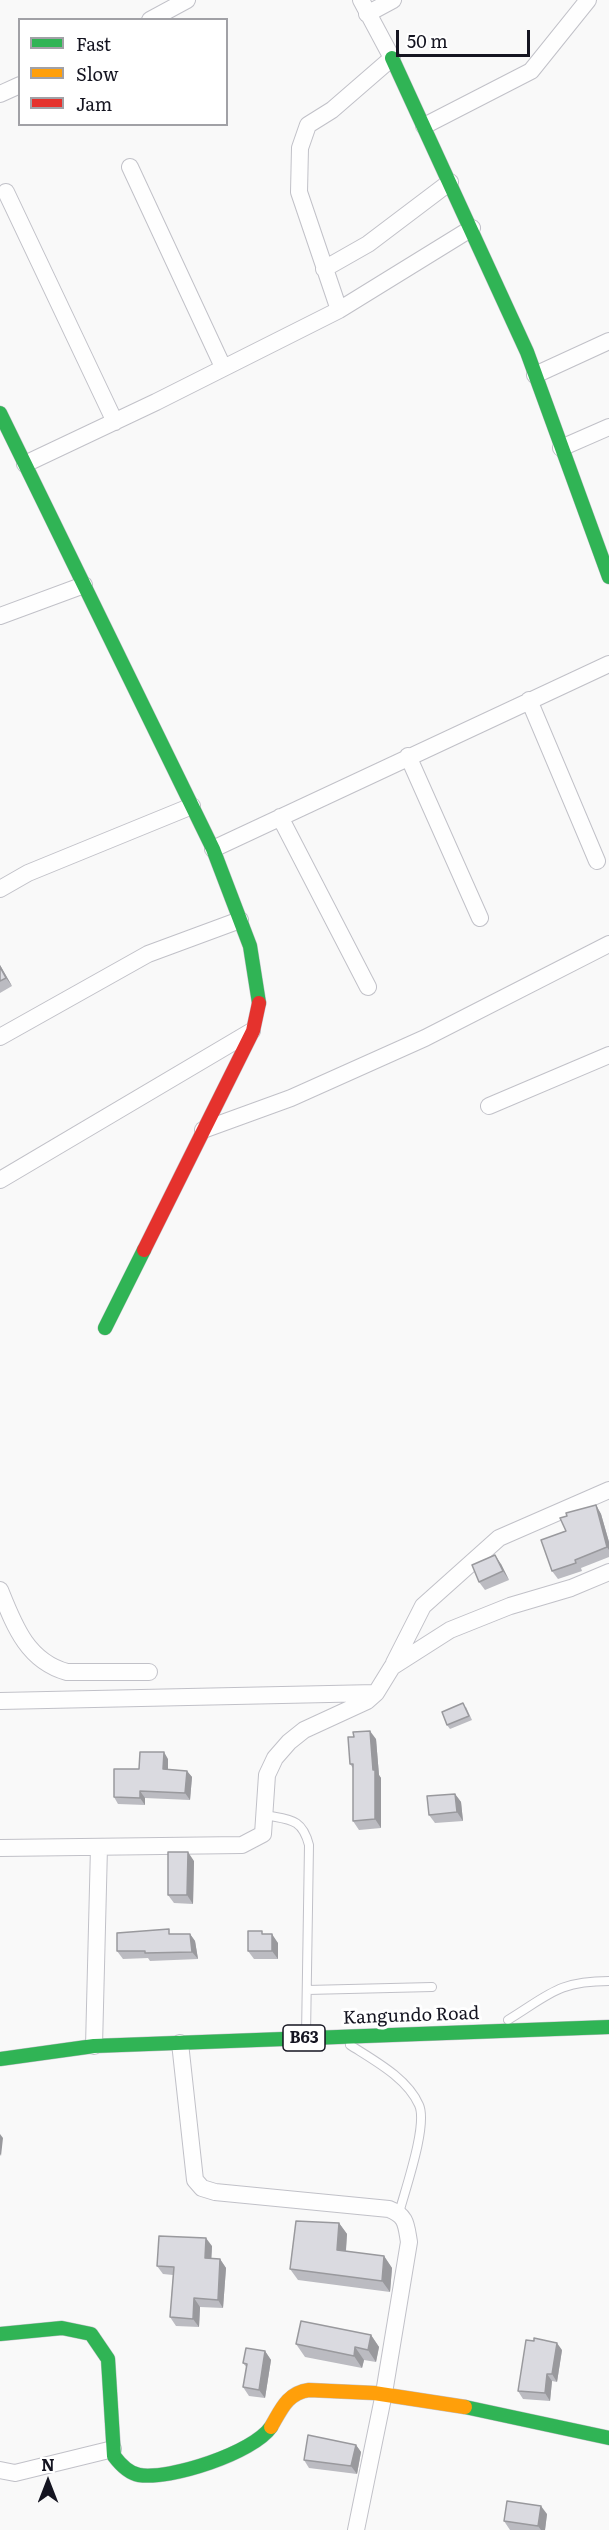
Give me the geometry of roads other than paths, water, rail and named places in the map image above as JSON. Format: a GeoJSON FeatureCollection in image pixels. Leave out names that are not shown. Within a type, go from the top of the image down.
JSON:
{"type":"FeatureCollection","features":[{"type":"Feature","properties":{"kind":"main road"},"geometry":{"type":"LineString","coordinates":[[392,58],[472,228],[535,375],[609,579]]}},
{"type":"Feature","properties":{"kind":"main road"},"geometry":{"type":"LineString","coordinates":[[0,413],[213,849],[250,946],[260,1000],[253,1031],[105,1328]]}},
{"type":"Feature","properties":{"kind":"main road","name":"Kangundo Road"},"geometry":{"type":"LineString","coordinates":[[0,2059],[94,2046],[609,2027]]}},
{"type":"Feature","properties":{"kind":"main road"},"geometry":{"type":"LineString","coordinates":[[0,2334],[62,2328],[91,2334],[108,2359],[114,2456],[122,2467],[137,2475],[155,2475],[214,2461],[262,2438],[286,2401],[298,2392],[314,2390],[384,2393],[609,2438]]}},
{"type":"Feature","properties":{"kind":"street"},"geometry":{"type":"LineString","coordinates":[[154,18],[187,0]]}},
{"type":"Feature","properties":{"kind":"street"},"geometry":{"type":"LineString","coordinates":[[339,310],[299,192],[300,148],[308,126],[332,110],[392,58],[364,7],[393,0]]}},
{"type":"Feature","properties":{"kind":"street"},"geometry":{"type":"LineString","coordinates":[[424,126],[531,71],[588,0]]}},
{"type":"Feature","properties":{"kind":"street"},"geometry":{"type":"LineString","coordinates":[[0,94],[18,86]]}},
{"type":"Feature","properties":{"kind":"street"},"geometry":{"type":"LineString","coordinates":[[130,167],[223,367]]}},
{"type":"Feature","properties":{"kind":"street"},"geometry":{"type":"LineString","coordinates":[[324,269],[368,244],[450,182]]}},
{"type":"Feature","properties":{"kind":"street"},"geometry":{"type":"LineString","coordinates":[[6,192],[115,422]]}},
{"type":"Feature","properties":{"kind":"street"},"geometry":{"type":"LineString","coordinates":[[25,464],[115,422],[339,310],[472,228]]}},
{"type":"Feature","properties":{"kind":"street"},"geometry":{"type":"LineString","coordinates":[[535,375],[609,342]]}},
{"type":"Feature","properties":{"kind":"street"},"geometry":{"type":"LineString","coordinates":[[561,448],[609,427]]}},
{"type":"Feature","properties":{"kind":"street"},"geometry":{"type":"LineString","coordinates":[[0,616],[84,585]]}},
{"type":"Feature","properties":{"kind":"street"},"geometry":{"type":"LineString","coordinates":[[213,849],[609,664]]}},
{"type":"Feature","properties":{"kind":"street"},"geometry":{"type":"LineString","coordinates":[[529,700],[597,861]]}},
{"type":"Feature","properties":{"kind":"street"},"geometry":{"type":"LineString","coordinates":[[408,756],[480,918]]}},
{"type":"Feature","properties":{"kind":"street"},"geometry":{"type":"LineString","coordinates":[[0,889],[28,873],[192,806]]}},
{"type":"Feature","properties":{"kind":"street"},"geometry":{"type":"LineString","coordinates":[[280,817],[368,987]]}},
{"type":"Feature","properties":{"kind":"street"},"geometry":{"type":"LineString","coordinates":[[0,1037],[148,954],[240,920]]}},
{"type":"Feature","properties":{"kind":"street"},"geometry":{"type":"LineString","coordinates":[[203,1130],[291,1098],[415,1042],[609,944]]}},
{"type":"Feature","properties":{"kind":"street"},"geometry":{"type":"LineString","coordinates":[[0,1180],[253,1031]]}},
{"type":"Feature","properties":{"kind":"street"},"geometry":{"type":"LineString","coordinates":[[489,1106],[609,1055]]}},
{"type":"Feature","properties":{"kind":"street"},"geometry":{"type":"LineString","coordinates":[[0,1848],[242,1845],[263,1834],[267,1775],[275,1758],[304,1730],[368,1701],[376,1693],[423,1606],[499,1538],[609,1490]]}},
{"type":"Feature","properties":{"kind":"street"},"geometry":{"type":"LineString","coordinates":[[392,1667],[450,1630],[483,1615],[570,1588],[609,1572]]}},
{"type":"Feature","properties":{"kind":"street"},"geometry":{"type":"LineString","coordinates":[[0,1590],[17,1632],[38,1657],[54,1668],[67,1672],[149,1672]]}},
{"type":"Feature","properties":{"kind":"street"},"geometry":{"type":"LineString","coordinates":[[54,1668],[64,1699]]}},
{"type":"Feature","properties":{"kind":"street"},"geometry":{"type":"LineString","coordinates":[[0,1701],[376,1693]]}},
{"type":"Feature","properties":{"kind":"street"},"geometry":{"type":"LineString","coordinates":[[94,2046],[99,1847]]}},
{"type":"Feature","properties":{"kind":"street"},"geometry":{"type":"LineString","coordinates":[[180,2043],[195,2180],[202,2188],[215,2192],[389,2209],[399,2213],[405,2221],[409,2242],[384,2393],[356,2530]]}},
{"type":"Feature","properties":{"kind":"street"},"geometry":{"type":"LineString","coordinates":[[0,2470],[15,2473],[113,2449]]}},
{"type":"Feature","properties":{"kind":"lane"},"geometry":{"type":"LineString","coordinates":[[265,1815],[293,1820],[305,1830],[309,1845],[306,2038]]}},
{"type":"Feature","properties":{"kind":"lane"},"geometry":{"type":"LineString","coordinates":[[490,2031],[552,1991],[576,1983],[609,1981]]}},
{"type":"Feature","properties":{"kind":"lane"},"geometry":{"type":"LineString","coordinates":[[307,1990],[432,1987]]}},
{"type":"Feature","properties":{"kind":"lane"},"geometry":{"type":"LineString","coordinates":[[338,2037],[395,2076],[409,2088],[420,2107],[421,2129],[399,2213]]}}]}
